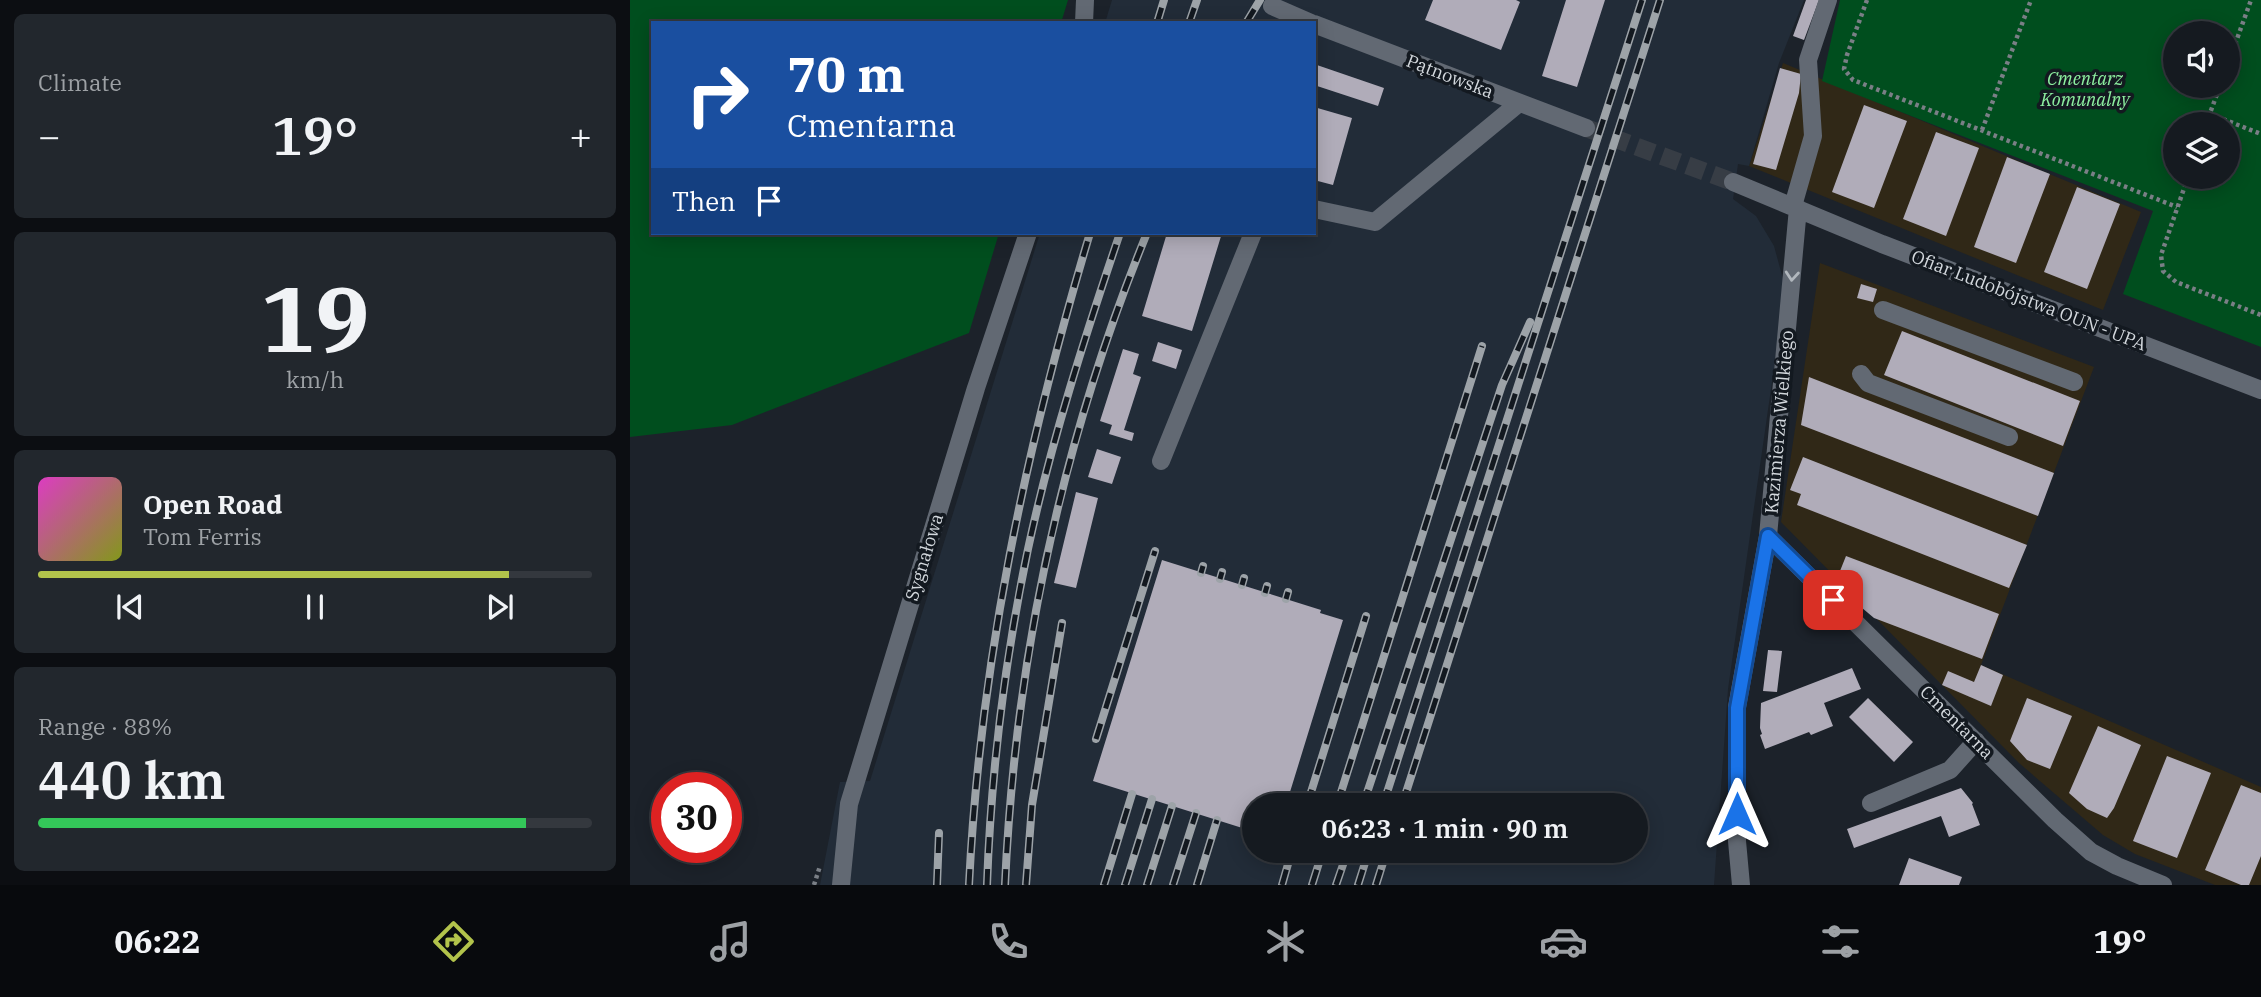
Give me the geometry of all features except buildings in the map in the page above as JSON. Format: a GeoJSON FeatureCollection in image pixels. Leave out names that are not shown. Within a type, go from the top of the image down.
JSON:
{"type":"FeatureCollection","features":[{"type":"Feature","properties":{"kind":"street"},"geometry":{"type":"LineString","coordinates":[[1084,21],[1085,0]]}},
{"type":"Feature","properties":{"kind":"street","name":"Kazimierza Wielkiego"},"geometry":{"type":"LineString","coordinates":[[1741,885],[1737,841],[1737,708],[1768,536],[1796,207],[1814,136],[1808,60],[1828,0]]}},
{"type":"Feature","properties":{"kind":"street","name":"Pątnowska"},"geometry":{"type":"LineString","coordinates":[[1272,6],[1305,21]]}},
{"type":"Feature","properties":{"kind":"street","name":"Pątnowska"},"geometry":{"type":"LineString","coordinates":[[1316,26],[1586,128]]}},
{"type":"Feature","properties":{"kind":"street"},"geometry":{"type":"LineString","coordinates":[[1316,209],[1376,222],[1519,103]]}},
{"type":"Feature","properties":{"kind":"street"},"geometry":{"type":"LineString","coordinates":[[1733,182],[1796,207]]}},
{"type":"Feature","properties":{"kind":"street","name":"Ofiar Ludobójstwa OUN - UPA"},"geometry":{"type":"LineString","coordinates":[[1796,207],[1882,244],[2261,390]]}},
{"type":"Feature","properties":{"kind":"street","name":"Sygnałowa"},"geometry":{"type":"LineString","coordinates":[[841,885],[849,804],[976,388],[1027,235]]}},
{"type":"Feature","properties":{"kind":"street"},"geometry":{"type":"LineString","coordinates":[[1161,461],[1252,235]]}},
{"type":"Feature","properties":{"kind":"street"},"geometry":{"type":"LineString","coordinates":[[1883,310],[2074,382]]}},
{"type":"Feature","properties":{"kind":"street"},"geometry":{"type":"LineString","coordinates":[[1861,374],[1868,383],[2009,438]]}},
{"type":"Feature","properties":{"kind":"street","name":"Cmentarna"},"geometry":{"type":"LineString","coordinates":[[1768,536],[2055,820],[2091,852],[2163,885]]}},
{"type":"Feature","properties":{"kind":"street"},"geometry":{"type":"LineString","coordinates":[[1871,803],[1950,770],[1976,741]]}},
{"type":"Feature","properties":{"kind":"path"},"geometry":{"type":"LineString","coordinates":[[1867,0],[1844,69],[1853,80],[2177,207]]}},
{"type":"Feature","properties":{"kind":"path"},"geometry":{"type":"LineString","coordinates":[[1982,131],[2031,0]]}},
{"type":"Feature","properties":{"kind":"path"},"geometry":{"type":"LineString","coordinates":[[2240,31],[2251,0]]}},
{"type":"Feature","properties":{"kind":"path"},"geometry":{"type":"LineString","coordinates":[[2240,126],[2261,134]]}},
{"type":"Feature","properties":{"kind":"path"},"geometry":{"type":"LineString","coordinates":[[2184,189],[2161,255],[2163,271],[2176,282],[2261,315]]}},
{"type":"Feature","properties":{"kind":"shaded area"},"geometry":{"type":"Polygon","coordinates":[[[1112,0],[1804,0],[1779,63],[1749,166],[1738,164],[1733,199],[1756,216],[1774,246],[1783,279],[1781,319],[1728,689],[1714,885],[820,885],[840,782],[870,781],[1039,235],[1316,235],[1316,21],[1106,21],[1112,0]]]}},
{"type":"Feature","properties":{"kind":"shaded area"},"geometry":{"type":"Polygon","coordinates":[[[1783,63],[2141,212],[2103,310],[1749,166],[1783,63]]]}},
{"type":"Feature","properties":{"kind":"shaded area"},"geometry":{"type":"Polygon","coordinates":[[[1820,263],[2094,367],[1981,665],[2261,787],[2261,885],[2215,885],[2135,854],[2103,835],[2019,763],[1781,522],[1820,263]]]}},
{"type":"Feature","properties":{"kind":"green space"},"geometry":{"type":"Polygon","coordinates":[[[630,0],[1068,0],[1062,21],[651,21],[651,235],[998,235],[969,333],[732,425],[630,437],[630,0]]]}},
{"type":"Feature","properties":{"kind":"green space","name":"Cmentarz Komunalny"},"geometry":{"type":"Polygon","coordinates":[[[1840,0],[2261,0],[2261,347],[2123,294],[2153,211],[1822,81],[1840,0]]]}},
{"type":"Feature","properties":{"kind":"tunnel"},"geometry":{"type":"LineString","coordinates":[[1586,128],[1733,182]]}},
{"type":"Feature","properties":{"kind":"railway"},"geometry":{"type":"LineString","coordinates":[[1158,21],[1164,0]]}},
{"type":"Feature","properties":{"kind":"railway"},"geometry":{"type":"LineString","coordinates":[[1190,21],[1197,0]]}},
{"type":"Feature","properties":{"kind":"railway"},"geometry":{"type":"LineString","coordinates":[[1247,21],[1260,0]]}},
{"type":"Feature","properties":{"kind":"railway"},"geometry":{"type":"LineString","coordinates":[[1387,793],[1642,0]]}},
{"type":"Feature","properties":{"kind":"railway"},"geometry":{"type":"LineString","coordinates":[[1406,793],[1660,0]]}},
{"type":"Feature","properties":{"kind":"railway"},"geometry":{"type":"LineString","coordinates":[[969,885],[984,719],[1010,555],[1046,393],[1089,235]]}},
{"type":"Feature","properties":{"kind":"railway"},"geometry":{"type":"LineString","coordinates":[[987,885],[1000,716],[1028,549],[1047,469],[1119,235]]}},
{"type":"Feature","properties":{"kind":"railway"},"geometry":{"type":"LineString","coordinates":[[1005,885],[1019,718],[1048,553],[1067,471],[1090,391],[1146,235]]}},
{"type":"Feature","properties":{"kind":"railway"},"geometry":{"type":"LineString","coordinates":[[1367,793],[1502,385],[1530,322]]}},
{"type":"Feature","properties":{"kind":"railway"},"geometry":{"type":"LineString","coordinates":[[1341,793],[1482,346]]}},
{"type":"Feature","properties":{"kind":"railway"},"geometry":{"type":"LineString","coordinates":[[1096,739],[1155,551]]}},
{"type":"Feature","properties":{"kind":"railway"},"geometry":{"type":"LineString","coordinates":[[1201,573],[1203,566]]}},
{"type":"Feature","properties":{"kind":"railway"},"geometry":{"type":"LineString","coordinates":[[1220,579],[1222,572]]}},
{"type":"Feature","properties":{"kind":"railway"},"geometry":{"type":"LineString","coordinates":[[1242,585],[1244,578]]}},
{"type":"Feature","properties":{"kind":"railway"},"geometry":{"type":"LineString","coordinates":[[1265,593],[1267,586]]}},
{"type":"Feature","properties":{"kind":"railway"},"geometry":{"type":"LineString","coordinates":[[1286,599],[1288,592]]}},
{"type":"Feature","properties":{"kind":"railway"},"geometry":{"type":"LineString","coordinates":[[1311,793],[1366,616]]}},
{"type":"Feature","properties":{"kind":"railway"},"geometry":{"type":"LineString","coordinates":[[1026,885],[1032,805],[1062,623]]}},
{"type":"Feature","properties":{"kind":"railway"},"geometry":{"type":"LineString","coordinates":[[1104,885],[1132,794]]}},
{"type":"Feature","properties":{"kind":"railway"},"geometry":{"type":"LineString","coordinates":[[1125,885],[1152,799]]}},
{"type":"Feature","properties":{"kind":"railway"},"geometry":{"type":"LineString","coordinates":[[1147,885],[1172,806]]}},
{"type":"Feature","properties":{"kind":"railway"},"geometry":{"type":"LineString","coordinates":[[1173,885],[1196,813]]}},
{"type":"Feature","properties":{"kind":"railway"},"geometry":{"type":"LineString","coordinates":[[1197,885],[1217,820]]}},
{"type":"Feature","properties":{"kind":"railway"},"geometry":{"type":"LineString","coordinates":[[937,885],[939,833]]}},
{"type":"Feature","properties":{"kind":"railway"},"geometry":{"type":"LineString","coordinates":[[1282,885],[1288,863]]}},
{"type":"Feature","properties":{"kind":"railway"},"geometry":{"type":"LineString","coordinates":[[1312,885],[1319,863]]}},
{"type":"Feature","properties":{"kind":"railway"},"geometry":{"type":"LineString","coordinates":[[1336,885],[1344,863]]}},
{"type":"Feature","properties":{"kind":"railway"},"geometry":{"type":"LineString","coordinates":[[1358,885],[1365,863]]}},
{"type":"Feature","properties":{"kind":"railway"},"geometry":{"type":"LineString","coordinates":[[1376,885],[1383,863]]}},
{"type":"Feature","properties":{"kind":"route"},"geometry":{"type":"LineString","coordinates":[[1737,814],[1737,708],[1768,536],[1833,600]]}}]}
